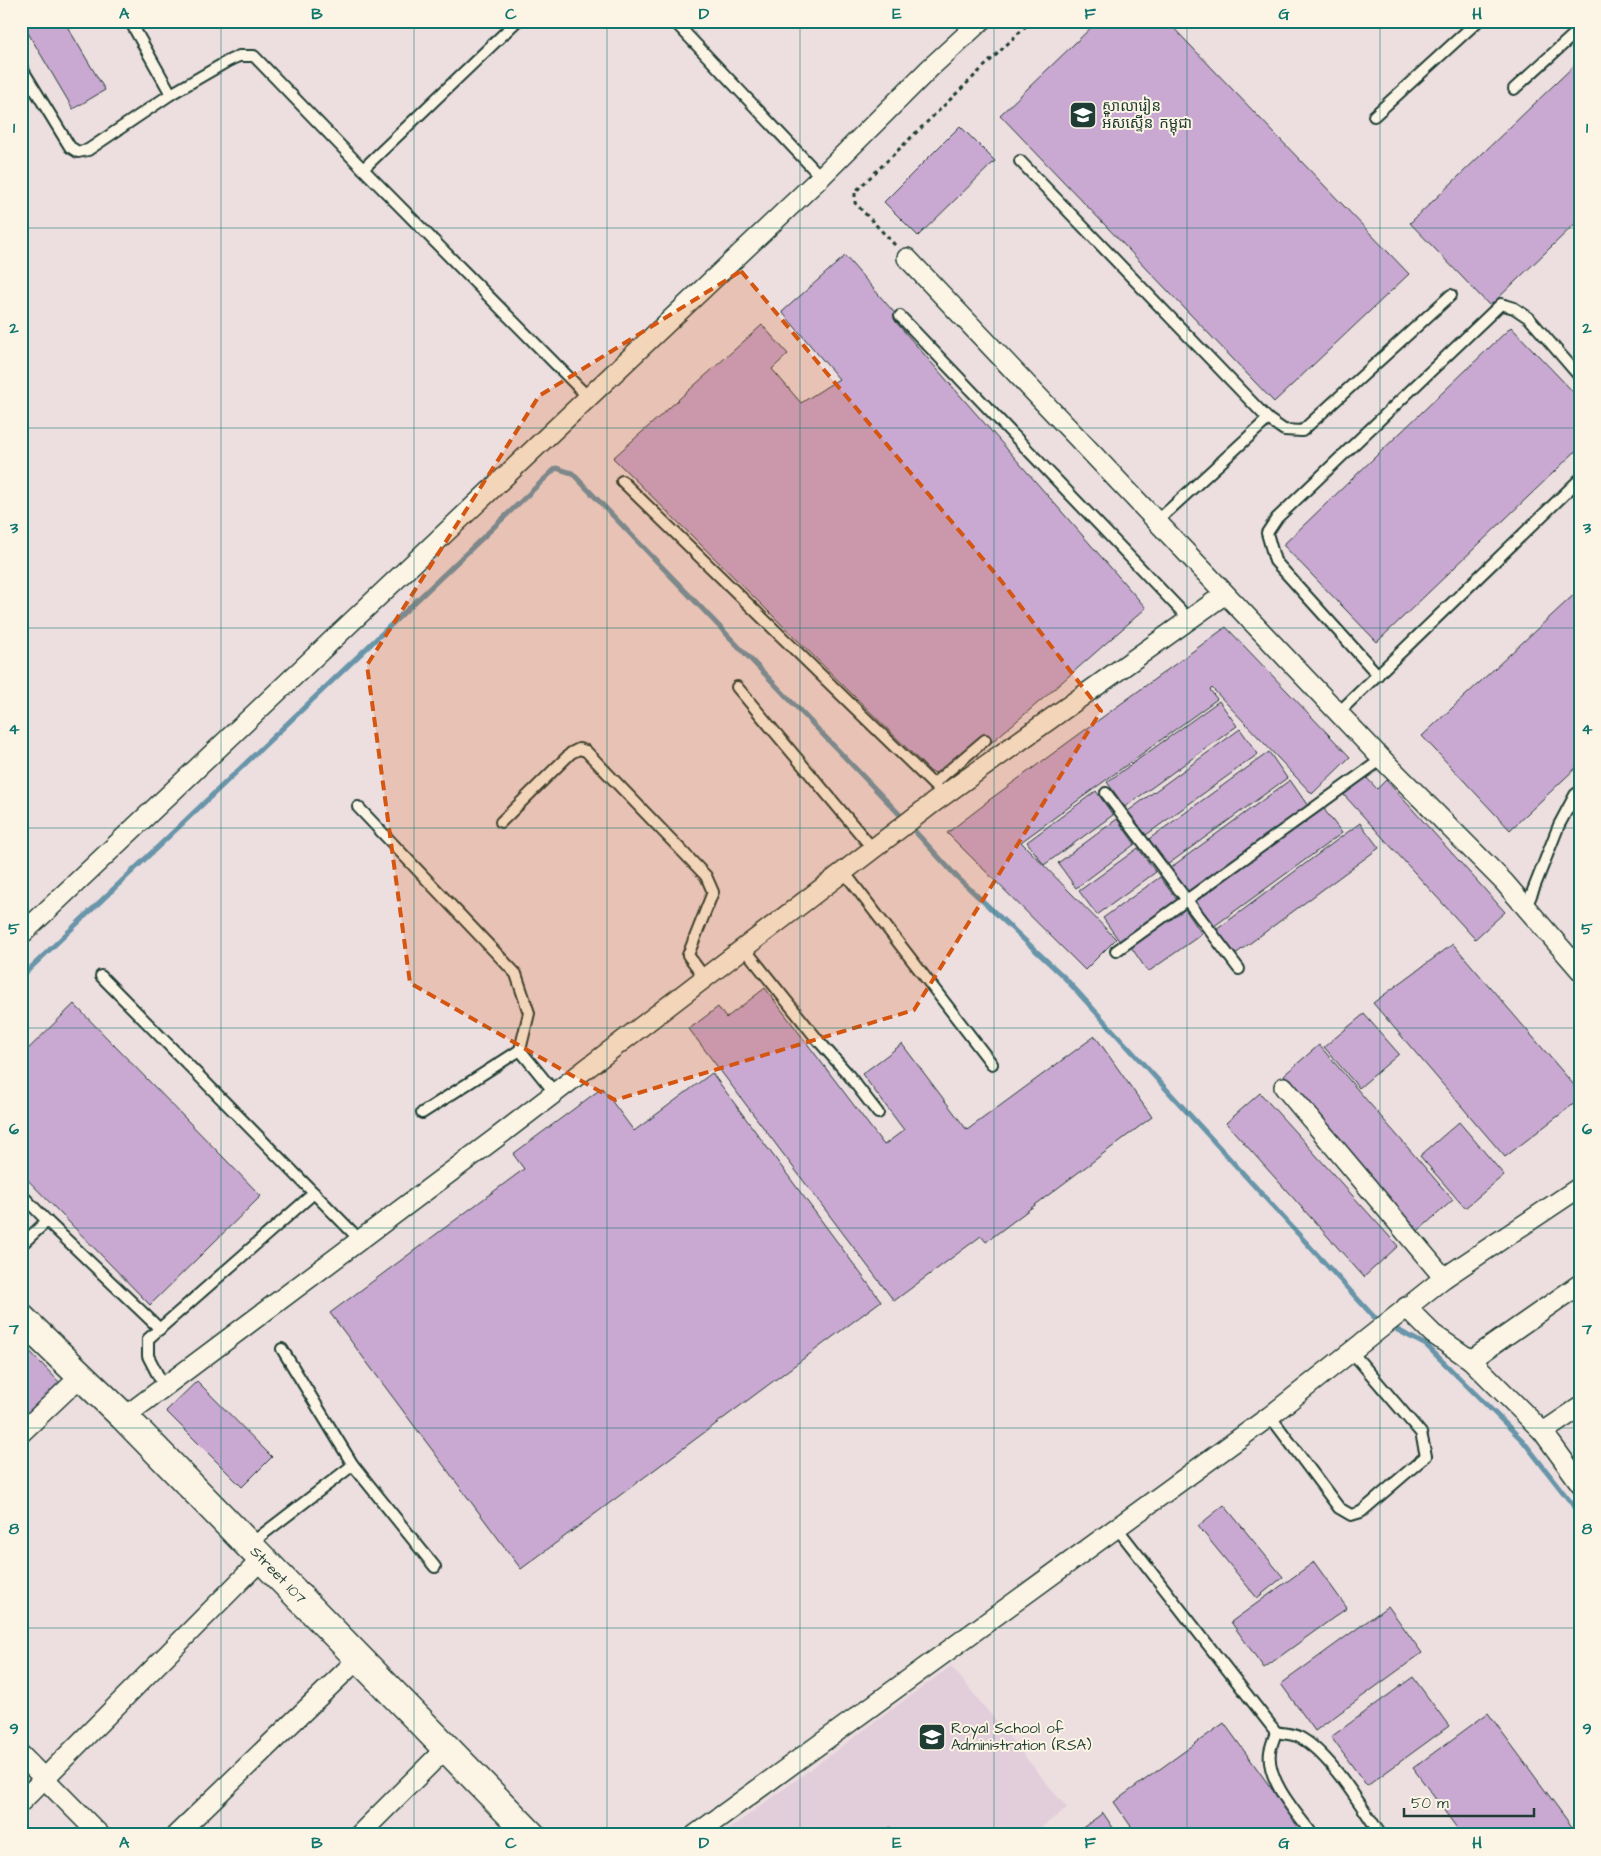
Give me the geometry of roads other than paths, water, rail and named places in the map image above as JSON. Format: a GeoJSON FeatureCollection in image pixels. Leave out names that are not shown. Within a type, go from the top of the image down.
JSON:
{"type":"FeatureCollection","features":[{"type":"Feature","properties":{"kind":"street"},"geometry":{"type":"LineString","coordinates":[[21,935],[821,177],[930,68],[981,21]]}},
{"type":"Feature","properties":{"kind":"street"},"geometry":{"type":"LineString","coordinates":[[907,258],[1382,759],[1504,882],[1580,970]]}},
{"type":"Feature","properties":{"kind":"street"},"geometry":{"type":"LineString","coordinates":[[124,1417],[555,1093],[844,872],[937,794],[1225,594]]}},
{"type":"Feature","properties":{"kind":"street"},"geometry":{"type":"LineString","coordinates":[[1284,1087],[1444,1278]]}},
{"type":"Feature","properties":{"kind":"street"},"geometry":{"type":"LineString","coordinates":[[695,1835],[1270,1416],[1444,1278],[1580,1187]]}},
{"type":"Feature","properties":{"kind":"street"},"geometry":{"type":"LineString","coordinates":[[1471,1360],[1580,1284]]}},
{"type":"Feature","properties":{"kind":"street"},"geometry":{"type":"LineString","coordinates":[[1403,1310],[1433,1334],[1471,1360],[1543,1432],[1580,1482]]}},
{"type":"Feature","properties":{"kind":"street","name":"Street 107"},"geometry":{"type":"LineString","coordinates":[[21,1318],[124,1417],[531,1835]]}},
{"type":"Feature","properties":{"kind":"street"},"geometry":{"type":"LineString","coordinates":[[21,1434],[81,1376]]}},
{"type":"Feature","properties":{"kind":"street"},"geometry":{"type":"LineString","coordinates":[[1543,1432],[1580,1407]]}},
{"type":"Feature","properties":{"kind":"street"},"geometry":{"type":"LineString","coordinates":[[21,1802],[45,1779],[255,1552]]}},
{"type":"Feature","properties":{"kind":"street"},"geometry":{"type":"LineString","coordinates":[[176,1835],[359,1658]]}},
{"type":"Feature","properties":{"kind":"street"},"geometry":{"type":"LineString","coordinates":[[359,1835],[446,1748]]}},
{"type":"Feature","properties":{"kind":"street"},"geometry":{"type":"LineString","coordinates":[[21,1755],[100,1835]]}},
{"type":"Feature","properties":{"kind":"lane"},"geometry":{"type":"LineString","coordinates":[[130,21],[171,94]]}},
{"type":"Feature","properties":{"kind":"lane"},"geometry":{"type":"LineString","coordinates":[[363,169],[517,21]]}},
{"type":"Feature","properties":{"kind":"lane"},"geometry":{"type":"LineString","coordinates":[[674,21],[821,177]]}},
{"type":"Feature","properties":{"kind":"lane"},"geometry":{"type":"LineString","coordinates":[[1374,116],[1478,21]]}},
{"type":"Feature","properties":{"kind":"lane"},"geometry":{"type":"LineString","coordinates":[[1514,89],[1580,29]]}},
{"type":"Feature","properties":{"kind":"lane"},"geometry":{"type":"LineString","coordinates":[[21,67],[70,146],[78,152],[88,150],[171,94],[240,56],[254,56],[588,397]]}},
{"type":"Feature","properties":{"kind":"lane"},"geometry":{"type":"LineString","coordinates":[[1020,161],[1268,419],[1284,430],[1302,430],[1451,295]]}},
{"type":"Feature","properties":{"kind":"lane"},"geometry":{"type":"LineString","coordinates":[[1378,675],[1275,562],[1266,533],[1277,518],[1501,304],[1514,308],[1529,318],[1580,377]]}},
{"type":"Feature","properties":{"kind":"lane"},"geometry":{"type":"LineString","coordinates":[[900,316],[1189,619]]}},
{"type":"Feature","properties":{"kind":"lane"},"geometry":{"type":"LineString","coordinates":[[1156,522],[1268,419]]}},
{"type":"Feature","properties":{"kind":"lane"},"geometry":{"type":"LineString","coordinates":[[1339,712],[1580,479]]}},
{"type":"Feature","properties":{"kind":"lane"},"geometry":{"type":"LineString","coordinates":[[622,481],[937,794],[985,740]]}},
{"type":"Feature","properties":{"kind":"lane"},"geometry":{"type":"LineString","coordinates":[[738,687],[877,846]]}},
{"type":"Feature","properties":{"kind":"lane"},"geometry":{"type":"LineString","coordinates":[[501,822],[571,752],[578,749],[586,751],[706,876],[713,892],[688,955],[705,978]]}},
{"type":"Feature","properties":{"kind":"lane"},"geometry":{"type":"LineString","coordinates":[[1116,951],[1382,759]]}},
{"type":"Feature","properties":{"kind":"lane"},"geometry":{"type":"LineString","coordinates":[[1526,908],[1559,825],[1575,795],[1580,791]]}},
{"type":"Feature","properties":{"kind":"lane"},"geometry":{"type":"LineString","coordinates":[[1106,793],[1188,899],[1239,969]]}},
{"type":"Feature","properties":{"kind":"lane"},"geometry":{"type":"LineString","coordinates":[[358,807],[516,974],[529,1013],[520,1050],[422,1113]]}},
{"type":"Feature","properties":{"kind":"lane"},"geometry":{"type":"LineString","coordinates":[[844,872],[992,1064]]}},
{"type":"Feature","properties":{"kind":"lane"},"geometry":{"type":"LineString","coordinates":[[744,948],[817,1039],[847,1073],[878,1114]]}},
{"type":"Feature","properties":{"kind":"lane"},"geometry":{"type":"LineString","coordinates":[[100,976],[360,1240]]}},
{"type":"Feature","properties":{"kind":"lane"},"geometry":{"type":"LineString","coordinates":[[520,1050],[555,1093]]}},
{"type":"Feature","properties":{"kind":"lane"},"geometry":{"type":"LineString","coordinates":[[164,1388],[148,1356],[148,1339],[314,1193]]}},
{"type":"Feature","properties":{"kind":"lane"},"geometry":{"type":"LineString","coordinates":[[21,1194],[160,1329]]}},
{"type":"Feature","properties":{"kind":"lane"},"geometry":{"type":"LineString","coordinates":[[21,1245],[47,1221]]}},
{"type":"Feature","properties":{"kind":"lane"},"geometry":{"type":"LineString","coordinates":[[282,1349],[354,1465],[435,1567]]}},
{"type":"Feature","properties":{"kind":"lane"},"geometry":{"type":"LineString","coordinates":[[1270,1416],[1339,1508],[1351,1515],[1361,1512],[1426,1456],[1421,1433],[1351,1351]]}},
{"type":"Feature","properties":{"kind":"lane"},"geometry":{"type":"LineString","coordinates":[[255,1552],[354,1465]]}},
{"type":"Feature","properties":{"kind":"lane"},"geometry":{"type":"LineString","coordinates":[[1117,1528],[1276,1732],[1297,1736],[1314,1747],[1336,1772],[1381,1835]]}},
{"type":"Feature","properties":{"kind":"lane"},"geometry":{"type":"LineString","coordinates":[[1276,1732],[1270,1753],[1276,1780],[1281,1792],[1313,1835]]}},
{"type":"Feature","properties":{"kind":"waterway"},"geometry":{"type":"LineString","coordinates":[[21,977],[556,468],[572,473],[904,819]]}},
{"type":"Feature","properties":{"kind":"waterway"},"geometry":{"type":"LineString","coordinates":[[910,826],[957,877],[1064,977],[1374,1317],[1383,1322]]}},
{"type":"Feature","properties":{"kind":"waterway"},"geometry":{"type":"LineString","coordinates":[[1390,1326],[1426,1345],[1523,1441],[1580,1514]]}},
{"type":"Feature","properties":{"kind":"place","name":"សាលារៀន អ៉ិសស្ទើន កម្ពុជា"},"geometry":{"type":"Point","coordinates":[1083,115]}},
{"type":"Feature","properties":{"kind":"place","name":"Royal School of Administration (RSA)"},"geometry":{"type":"Point","coordinates":[932,1737]}}]}
